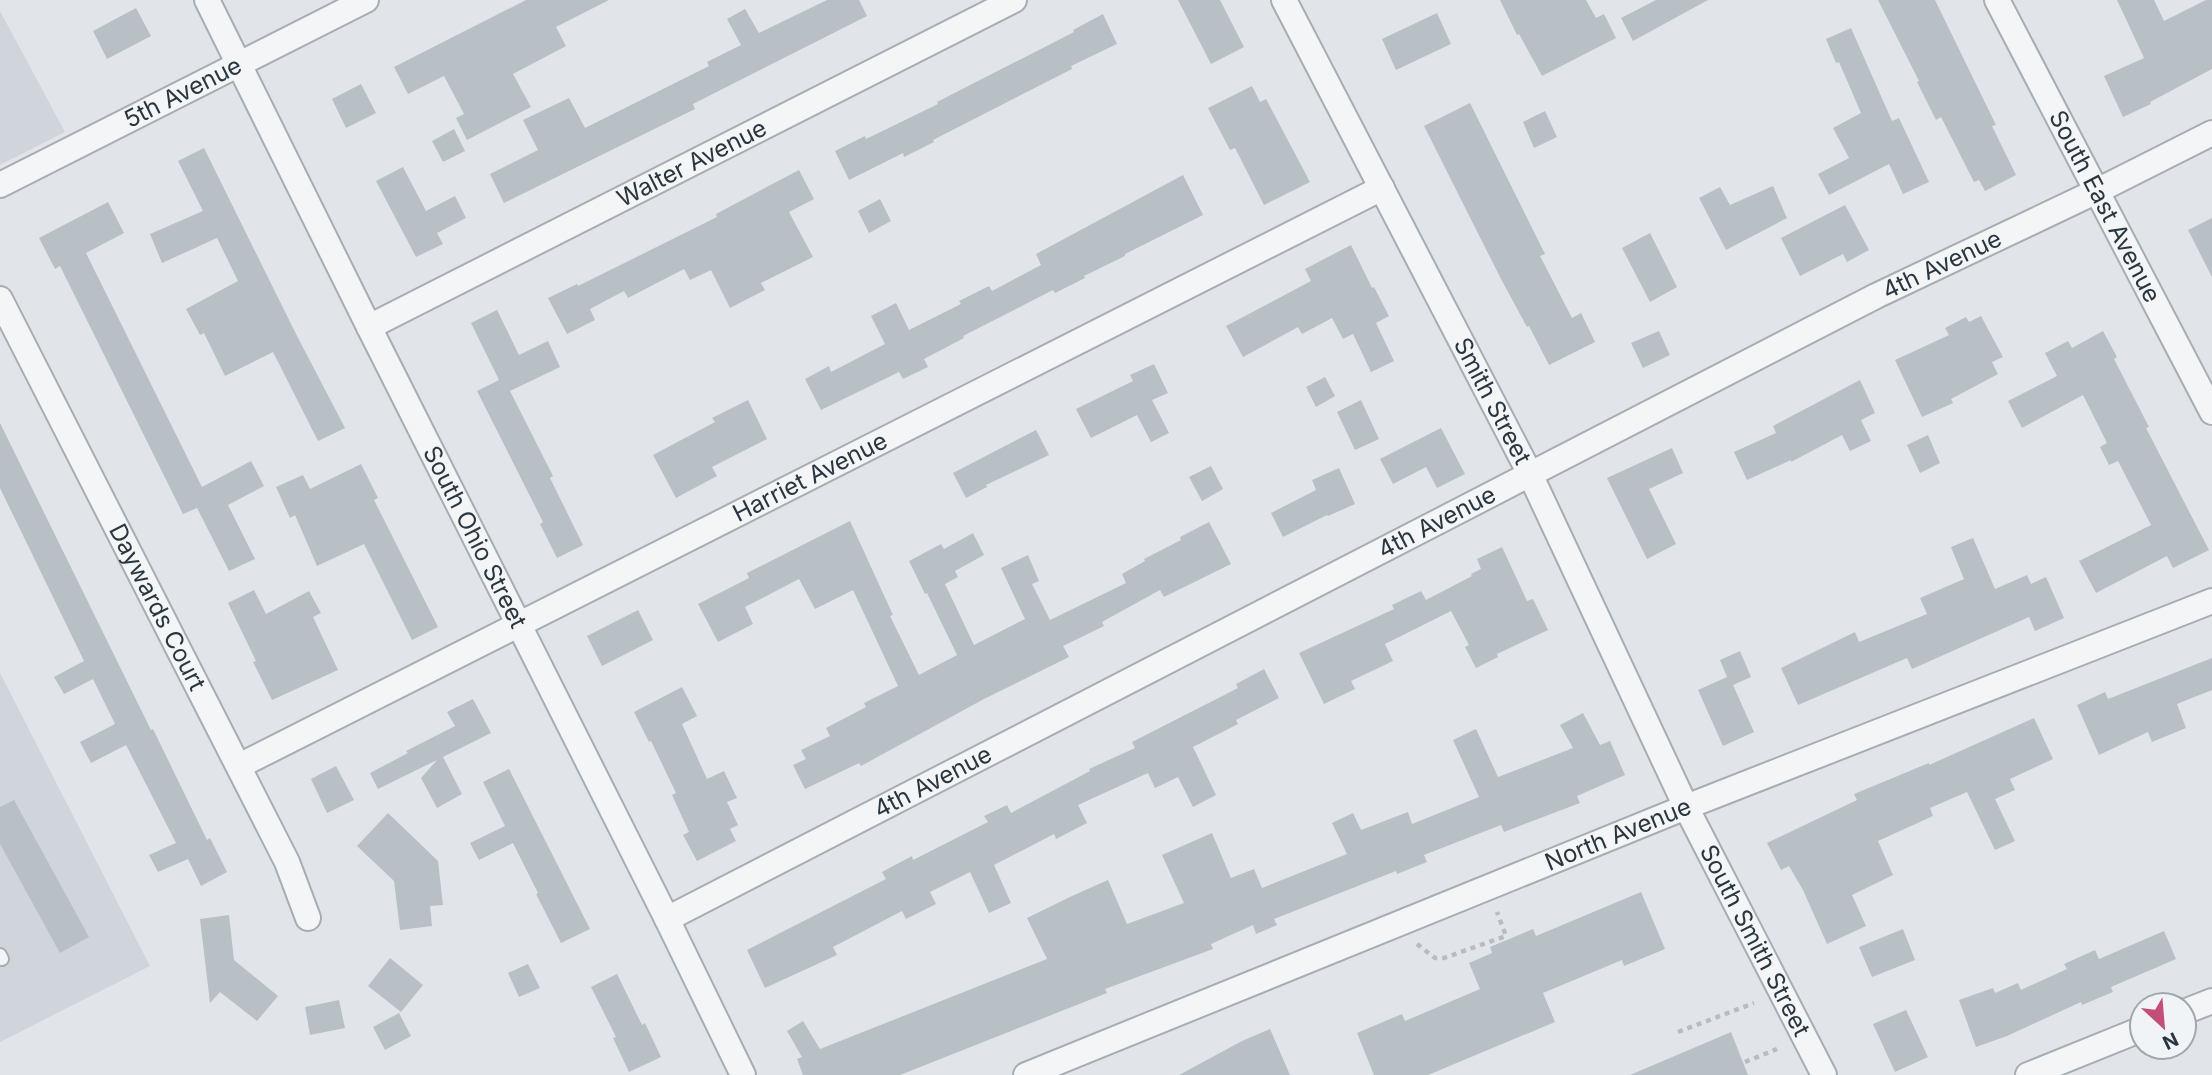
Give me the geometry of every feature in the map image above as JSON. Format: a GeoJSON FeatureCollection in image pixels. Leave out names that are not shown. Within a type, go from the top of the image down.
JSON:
{"type":"FeatureCollection","features":[{"type":"Feature","properties":{"kind":"street","name":"South Ohio Street"},"geometry":{"type":"LineString","coordinates":[[207,0],[743,1075]]}},
{"type":"Feature","properties":{"kind":"street","name":"5th Avenue"},"geometry":{"type":"LineString","coordinates":[[0,185],[366,0]]}},
{"type":"Feature","properties":{"kind":"street","name":"Walter Avenue"},"geometry":{"type":"LineString","coordinates":[[369,327],[1014,0]]}},
{"type":"Feature","properties":{"kind":"street","name":"Smith Street"},"geometry":{"type":"LineString","coordinates":[[1284,0],[1530,474],[1686,807]]}},
{"type":"Feature","properties":{"kind":"street","name":"South East Avenue"},"geometry":{"type":"LineString","coordinates":[[1997,0],[2212,412]]}},
{"type":"Feature","properties":{"kind":"street","name":"4th Avenue"},"geometry":{"type":"LineString","coordinates":[[667,919],[1876,296],[2212,133]]}},
{"type":"Feature","properties":{"kind":"street","name":"Harriet Avenue"},"geometry":{"type":"LineString","coordinates":[[239,766],[1382,188]]}},
{"type":"Feature","properties":{"kind":"street","name":"Daywards Court"},"geometry":{"type":"LineString","coordinates":[[0,299],[288,862],[308,918]]}},
{"type":"Feature","properties":{"kind":"street","name":"North Avenue"},"geometry":{"type":"LineString","coordinates":[[1026,1075],[1686,807],[2212,601]]}},
{"type":"Feature","properties":{"kind":"street","name":"South Smith Street"},"geometry":{"type":"LineString","coordinates":[[1686,807],[1824,1075]]}},
{"type":"Feature","properties":{"kind":"street"},"geometry":{"type":"LineString","coordinates":[[2028,1075],[2128,1035]]}},
{"type":"Feature","properties":{"kind":"path"},"geometry":{"type":"LineString","coordinates":[[1417,944],[1435,958],[1444,958],[1506,936],[1496,912]]}},
{"type":"Feature","properties":{"kind":"path"},"geometry":{"type":"LineString","coordinates":[[1678,1032],[1754,1003]]}},
{"type":"Feature","properties":{"kind":"path"},"geometry":{"type":"LineString","coordinates":[[1745,1062],[1777,1049]]}},
{"type":"Feature","properties":{"kind":"shaded area"},"geometry":{"type":"Polygon","coordinates":[[[0,11],[65,132],[0,165],[0,11]]]}},
{"type":"Feature","properties":{"kind":"shaded area"},"geometry":{"type":"Polygon","coordinates":[[[0,673],[150,966],[0,1042],[0,673]]]}},
{"type":"Feature","properties":{"kind":"building"},"geometry":{"type":"Polygon","coordinates":[[[526,0],[609,0],[556,27],[566,46],[513,74],[531,107],[467,140],[456,118],[464,114],[444,76],[408,94],[394,67],[526,0]]]}},
{"type":"Feature","properties":{"kind":"building"},"geometry":{"type":"Polygon","coordinates":[[[827,0],[859,0],[867,16],[693,104],[695,109],[504,203],[490,174],[538,150],[523,120],[569,98],[585,128],[709,66],[707,62],[741,45],[727,19],[745,9],[759,33],[827,0]]]}},
{"type":"Feature","properties":{"kind":"building"},"geometry":{"type":"Polygon","coordinates":[[[1178,0],[1220,0],[1244,47],[1211,64],[1178,0]]]}},
{"type":"Feature","properties":{"kind":"building"},"geometry":{"type":"Polygon","coordinates":[[[1500,0],[1586,0],[1596,18],[1604,14],[1616,38],[1542,76],[1500,0]]]}},
{"type":"Feature","properties":{"kind":"building"},"geometry":{"type":"Polygon","coordinates":[[[1656,0],[1708,0],[1633,41],[1621,18],[1656,0]]]}},
{"type":"Feature","properties":{"kind":"building"},"geometry":{"type":"Polygon","coordinates":[[[1878,0],[1935,0],[1996,125],[1992,126],[2016,175],[1985,191],[1979,180],[1974,182],[1941,117],[1936,120],[1878,0]]]}},
{"type":"Feature","properties":{"kind":"building"},"geometry":{"type":"Polygon","coordinates":[[[2117,0],[2154,0],[2164,21],[2206,0],[2212,0],[2212,69],[2123,117],[2104,76],[2144,58],[2117,0]]]}},
{"type":"Feature","properties":{"kind":"building"},"geometry":{"type":"Polygon","coordinates":[[[136,8],[151,36],[107,59],[93,31],[136,8]]]}},
{"type":"Feature","properties":{"kind":"building"},"geometry":{"type":"Polygon","coordinates":[[[1437,13],[1451,44],[1396,70],[1382,39],[1437,13]]]}},
{"type":"Feature","properties":{"kind":"building"},"geometry":{"type":"Polygon","coordinates":[[[1103,14],[1117,44],[1071,66],[1072,69],[933,140],[934,142],[904,157],[903,153],[849,180],[835,151],[938,104],[937,102],[1074,32],[1073,30],[1103,14]]]}},
{"type":"Feature","properties":{"kind":"building"},"geometry":{"type":"Polygon","coordinates":[[[1851,28],[1892,121],[1899,118],[1929,182],[1903,194],[1889,164],[1829,195],[1818,174],[1849,158],[1833,128],[1861,113],[1826,39],[1851,28]]]}},
{"type":"Feature","properties":{"kind":"building"},"geometry":{"type":"Polygon","coordinates":[[[361,84],[376,113],[346,128],[332,99],[361,84]]]}},
{"type":"Feature","properties":{"kind":"building"},"geometry":{"type":"Polygon","coordinates":[[[1252,86],[1260,102],[1266,99],[1310,182],[1264,205],[1235,148],[1230,150],[1208,108],[1252,86]]]}},
{"type":"Feature","properties":{"kind":"building"},"geometry":{"type":"Polygon","coordinates":[[[1470,103],[1545,254],[1540,256],[1572,318],[1581,313],[1595,342],[1549,365],[1500,277],[1424,126],[1470,103]]]}},
{"type":"Feature","properties":{"kind":"building"},"geometry":{"type":"Polygon","coordinates":[[[1545,111],[1557,137],[1534,148],[1523,122],[1545,111]]]}},
{"type":"Feature","properties":{"kind":"building"},"geometry":{"type":"Polygon","coordinates":[[[454,129],[465,151],[443,162],[432,141],[454,129]]]}},
{"type":"Feature","properties":{"kind":"building"},"geometry":{"type":"Polygon","coordinates":[[[204,148],[345,428],[318,441],[273,352],[225,376],[204,333],[200,335],[186,309],[238,281],[217,238],[162,263],[150,234],[203,211],[178,161],[204,148]]]}},
{"type":"Feature","properties":{"kind":"building"},"geometry":{"type":"Polygon","coordinates":[[[403,167],[426,211],[455,196],[466,218],[437,233],[443,244],[416,257],[376,181],[403,167]]]}},
{"type":"Feature","properties":{"kind":"building"},"geometry":{"type":"Polygon","coordinates":[[[799,170],[814,199],[789,212],[813,257],[761,283],[765,290],[730,308],[711,270],[690,280],[684,269],[628,298],[624,291],[590,309],[595,320],[567,334],[548,298],[577,284],[578,286],[717,217],[716,214],[799,170]]]}},
{"type":"Feature","properties":{"kind":"building"},"geometry":{"type":"Polygon","coordinates":[[[1183,175],[1203,215],[1125,254],[1084,276],[1085,278],[1055,293],[1053,290],[963,336],[964,338],[924,359],[928,367],[903,379],[899,372],[821,410],[805,379],[829,366],[831,372],[885,344],[871,316],[896,303],[909,330],[961,304],[959,301],[989,286],[992,291],[1041,265],[1036,254],[1183,175]]]}},
{"type":"Feature","properties":{"kind":"building"},"geometry":{"type":"Polygon","coordinates":[[[1773,186],[1787,218],[1726,250],[1699,198],[1720,187],[1730,205],[1773,186]]]}},
{"type":"Feature","properties":{"kind":"building"},"geometry":{"type":"Polygon","coordinates":[[[880,199],[891,221],[869,233],[858,211],[880,199]]]}},
{"type":"Feature","properties":{"kind":"building"},"geometry":{"type":"Polygon","coordinates":[[[108,202],[124,233],[86,253],[202,487],[251,461],[264,486],[228,505],[255,559],[229,571],[197,508],[183,514],[60,266],[55,269],[39,238],[108,202]]]}},
{"type":"Feature","properties":{"kind":"building"},"geometry":{"type":"Polygon","coordinates":[[[1845,205],[1869,250],[1847,262],[1843,254],[1800,276],[1781,238],[1845,205]]]}},
{"type":"Feature","properties":{"kind":"building"},"geometry":{"type":"Polygon","coordinates":[[[2212,218],[2212,277],[2188,230],[2212,218]]]}},
{"type":"Feature","properties":{"kind":"building"},"geometry":{"type":"Polygon","coordinates":[[[1650,233],[1677,287],[1650,302],[1622,248],[1650,233]]]}},
{"type":"Feature","properties":{"kind":"building"},"geometry":{"type":"Polygon","coordinates":[[[1351,245],[1389,316],[1376,323],[1394,361],[1371,372],[1353,334],[1343,339],[1332,318],[1302,334],[1298,327],[1243,357],[1226,326],[1311,281],[1305,269],[1351,245]]]}},
{"type":"Feature","properties":{"kind":"building"},"geometry":{"type":"Polygon","coordinates":[[[497,310],[519,355],[548,341],[560,367],[510,391],[553,476],[550,478],[583,545],[557,558],[540,524],[543,522],[477,391],[499,380],[471,323],[497,310]]]}},
{"type":"Feature","properties":{"kind":"building"},"geometry":{"type":"Polygon","coordinates":[[[1981,316],[2003,357],[1992,362],[1998,374],[1951,399],[1953,403],[1922,417],[1895,360],[1949,335],[1945,328],[1966,317],[1969,322],[1981,316]]]}},
{"type":"Feature","properties":{"kind":"building"},"geometry":{"type":"Polygon","coordinates":[[[1659,331],[1670,355],[1643,368],[1631,343],[1659,331]]]}},
{"type":"Feature","properties":{"kind":"building"},"geometry":{"type":"Polygon","coordinates":[[[2103,331],[2117,357],[2114,359],[2149,427],[2146,428],[2209,550],[2173,568],[2167,556],[2096,593],[2079,561],[2151,525],[2118,461],[2109,465],[2100,447],[2107,443],[2083,395],[2022,428],[2008,401],[2057,376],[2045,353],[2068,341],[2072,348],[2103,331]]]}},
{"type":"Feature","properties":{"kind":"building"},"geometry":{"type":"Polygon","coordinates":[[[1154,364],[1168,393],[1152,400],[1169,433],[1151,442],[1137,415],[1091,438],[1076,409],[1133,381],[1130,375],[1154,364]]]}},
{"type":"Feature","properties":{"kind":"building"},"geometry":{"type":"Polygon","coordinates":[[[1325,377],[1335,396],[1316,407],[1306,387],[1325,377]]]}},
{"type":"Feature","properties":{"kind":"building"},"geometry":{"type":"Polygon","coordinates":[[[1860,380],[1875,413],[1861,420],[1871,441],[1850,451],[1842,435],[1791,462],[1747,480],[1734,452],[1776,433],[1773,426],[1860,380]]]}},
{"type":"Feature","properties":{"kind":"building"},"geometry":{"type":"Polygon","coordinates":[[[748,400],[767,439],[712,467],[717,476],[676,498],[653,455],[715,422],[712,418],[748,400]]]}},
{"type":"Feature","properties":{"kind":"building"},"geometry":{"type":"Polygon","coordinates":[[[1361,400],[1379,439],[1355,450],[1337,412],[1361,400]]]}},
{"type":"Feature","properties":{"kind":"building"},"geometry":{"type":"Polygon","coordinates":[[[0,423],[151,730],[153,729],[207,840],[210,838],[227,872],[201,886],[188,859],[158,872],[149,855],[176,843],[126,745],[91,763],[80,742],[115,724],[93,679],[64,694],[54,677],[84,661],[0,488],[0,423]]]}},
{"type":"Feature","properties":{"kind":"building"},"geometry":{"type":"Polygon","coordinates":[[[1441,428],[1465,474],[1437,488],[1426,467],[1393,484],[1380,459],[1441,428]]]}},
{"type":"Feature","properties":{"kind":"building"},"geometry":{"type":"Polygon","coordinates":[[[1036,430],[1049,455],[986,485],[987,487],[966,498],[953,473],[1036,430]]]}},
{"type":"Feature","properties":{"kind":"building"},"geometry":{"type":"Polygon","coordinates":[[[1928,435],[1940,463],[1920,473],[1907,445],[1928,435]]]}},
{"type":"Feature","properties":{"kind":"building"},"geometry":{"type":"Polygon","coordinates":[[[1672,448],[1683,473],[1649,489],[1676,544],[1647,559],[1607,478],[1672,448]]]}},
{"type":"Feature","properties":{"kind":"building"},"geometry":{"type":"Polygon","coordinates":[[[361,464],[378,498],[374,500],[438,627],[412,640],[364,544],[317,566],[295,515],[290,518],[276,487],[303,475],[310,489],[361,464]]]}},
{"type":"Feature","properties":{"kind":"building"},"geometry":{"type":"Polygon","coordinates":[[[1211,466],[1223,489],[1202,501],[1189,477],[1211,466]]]}},
{"type":"Feature","properties":{"kind":"building"},"geometry":{"type":"Polygon","coordinates":[[[1339,468],[1355,504],[1283,537],[1271,513],[1316,490],[1312,480],[1339,468]]]}},
{"type":"Feature","properties":{"kind":"building"},"geometry":{"type":"Polygon","coordinates":[[[850,521],[893,615],[890,616],[919,675],[957,655],[909,561],[941,544],[944,549],[973,533],[984,555],[955,571],[958,577],[945,584],[974,645],[1025,619],[1001,568],[1028,555],[1039,581],[1032,584],[1050,620],[1126,583],[1122,574],[1209,522],[1231,564],[1164,597],[1160,590],[1102,622],[1104,626],[1063,646],[1069,657],[984,699],[861,766],[859,763],[805,789],[793,765],[806,759],[801,750],[830,736],[826,728],[866,707],[864,703],[898,686],[853,590],[815,609],[799,579],[745,607],[753,624],[718,642],[698,604],[749,578],[747,573],[850,521]]]}},
{"type":"Feature","properties":{"kind":"building"},"geometry":{"type":"Polygon","coordinates":[[[1973,538],[1995,589],[2027,575],[2031,584],[2046,577],[2064,618],[2035,631],[2029,617],[1912,669],[1907,658],[1798,705],[1781,668],[1855,632],[1859,642],[1927,614],[1920,598],[1964,579],[1951,547],[1973,538]]]}},
{"type":"Feature","properties":{"kind":"building"},"geometry":{"type":"Polygon","coordinates":[[[1502,547],[1527,601],[1533,599],[1548,630],[1497,654],[1498,657],[1476,668],[1465,647],[1469,645],[1451,611],[1385,644],[1393,661],[1351,681],[1355,689],[1324,704],[1299,653],[1394,609],[1392,605],[1421,591],[1426,600],[1472,576],[1471,574],[1481,569],[1477,559],[1502,547]]]}},
{"type":"Feature","properties":{"kind":"building"},"geometry":{"type":"Polygon","coordinates":[[[254,590],[266,614],[309,591],[321,613],[313,617],[338,670],[272,700],[228,603],[254,590]]]}},
{"type":"Feature","properties":{"kind":"building"},"geometry":{"type":"Polygon","coordinates":[[[638,610],[653,640],[602,666],[587,636],[638,610]]]}},
{"type":"Feature","properties":{"kind":"building"},"geometry":{"type":"Polygon","coordinates":[[[1740,651],[1751,677],[1733,685],[1754,732],[1723,746],[1698,690],[1727,677],[1720,660],[1740,651]]]}},
{"type":"Feature","properties":{"kind":"building"},"geometry":{"type":"Polygon","coordinates":[[[2212,658],[2212,690],[2177,704],[2186,728],[2152,742],[2148,732],[2099,755],[2077,705],[2105,692],[2108,699],[2212,658]]]}},
{"type":"Feature","properties":{"kind":"building"},"geometry":{"type":"Polygon","coordinates":[[[1264,669],[1279,698],[1236,720],[1238,724],[1193,747],[1216,795],[1193,807],[1178,777],[1155,788],[1148,773],[1078,805],[1087,823],[1056,839],[1054,834],[994,865],[1011,903],[989,913],[970,872],[930,892],[936,904],[906,919],[902,911],[833,947],[837,955],[765,988],[747,950],[886,879],[882,872],[912,856],[913,860],[988,822],[984,816],[1007,805],[1011,813],[1090,771],[1089,769],[1135,748],[1132,742],[1238,688],[1236,684],[1264,669]]]}},
{"type":"Feature","properties":{"kind":"building"},"geometry":{"type":"Polygon","coordinates":[[[682,687],[697,716],[682,724],[707,779],[724,771],[737,798],[727,802],[738,825],[730,829],[736,841],[697,861],[683,835],[689,832],[672,795],[676,793],[634,712],[682,687]]]}},
{"type":"Feature","properties":{"kind":"building"},"geometry":{"type":"Polygon","coordinates":[[[473,699],[491,733],[443,757],[462,794],[437,808],[421,778],[437,760],[378,789],[370,773],[455,726],[447,712],[473,699]]]}},
{"type":"Feature","properties":{"kind":"building"},"geometry":{"type":"Polygon","coordinates":[[[1583,713],[1600,745],[1610,741],[1625,775],[1577,796],[1580,803],[1504,832],[1501,825],[1424,855],[1427,862],[1397,874],[1396,871],[1274,919],[1277,925],[1256,934],[1253,925],[1211,944],[1213,949],[1105,989],[1107,993],[900,1075],[803,1075],[797,1059],[802,1057],[787,1031],[803,1021],[820,1049],[1047,959],[1027,918],[1072,896],[1108,880],[1127,924],[1184,903],[1162,855],[1212,833],[1231,878],[1254,869],[1262,888],[1347,854],[1332,823],[1353,813],[1361,830],[1408,812],[1412,824],[1479,797],[1453,740],[1476,729],[1498,777],[1573,748],[1560,725],[1583,713]]]}},
{"type":"Feature","properties":{"kind":"building"},"geometry":{"type":"Polygon","coordinates":[[[2034,718],[2053,759],[2010,779],[2015,790],[1995,799],[2015,841],[1995,850],[1967,792],[1930,808],[1933,816],[1878,841],[1893,875],[1852,895],[1866,926],[1827,944],[1789,866],[1781,870],[1767,843],[1857,800],[1854,794],[1929,765],[2034,718]]]}},
{"type":"Feature","properties":{"kind":"building"},"geometry":{"type":"Polygon","coordinates":[[[336,766],[354,800],[327,813],[311,779],[336,766]]]}},
{"type":"Feature","properties":{"kind":"building"},"geometry":{"type":"Polygon","coordinates":[[[509,769],[590,929],[561,943],[513,843],[479,860],[470,843],[505,826],[483,782],[509,769]]]}},
{"type":"Feature","properties":{"kind":"building"},"geometry":{"type":"Polygon","coordinates":[[[14,800],[89,937],[60,953],[0,844],[0,807],[14,800]]]}},
{"type":"Feature","properties":{"kind":"building"},"geometry":{"type":"Polygon","coordinates":[[[388,813],[438,861],[443,905],[430,906],[432,926],[400,930],[394,881],[357,846],[388,813]]]}},
{"type":"Feature","properties":{"kind":"building"},"geometry":{"type":"Polygon","coordinates":[[[1641,892],[1665,949],[1624,966],[1622,960],[1543,993],[1555,1022],[1428,1075],[1374,1075],[1357,1033],[1402,1014],[1405,1021],[1480,989],[1469,963],[1492,953],[1490,947],[1533,929],[1536,936],[1641,892]]]}},
{"type":"Feature","properties":{"kind":"building"},"geometry":{"type":"Polygon","coordinates":[[[229,915],[234,960],[278,996],[257,1021],[220,992],[210,1003],[200,919],[229,915]]]}},
{"type":"Feature","properties":{"kind":"building"},"geometry":{"type":"Polygon","coordinates":[[[1903,929],[1915,960],[1872,977],[1859,947],[1903,929]]]}},
{"type":"Feature","properties":{"kind":"building"},"geometry":{"type":"Polygon","coordinates":[[[2164,931],[2176,959],[2111,987],[2113,992],[2082,1005],[2081,1002],[2007,1036],[1976,1047],[1959,1000],[1993,988],[1995,993],[2018,983],[2021,990],[2067,969],[2064,964],[2095,950],[2099,959],[2164,931]]]}},
{"type":"Feature","properties":{"kind":"building"},"geometry":{"type":"Polygon","coordinates":[[[390,958],[423,985],[401,1012],[368,986],[390,958]]]}},
{"type":"Feature","properties":{"kind":"building"},"geometry":{"type":"Polygon","coordinates":[[[528,964],[540,988],[519,997],[508,973],[528,964]]]}},
{"type":"Feature","properties":{"kind":"building"},"geometry":{"type":"Polygon","coordinates":[[[617,974],[661,1057],[629,1072],[613,1038],[616,1037],[591,987],[617,974]]]}},
{"type":"Feature","properties":{"kind":"building"},"geometry":{"type":"Polygon","coordinates":[[[339,1000],[345,1028],[310,1035],[305,1007],[339,1000]]]}},
{"type":"Feature","properties":{"kind":"building"},"geometry":{"type":"Polygon","coordinates":[[[1906,1010],[1928,1057],[1895,1072],[1873,1024],[1906,1010]]]}},
{"type":"Feature","properties":{"kind":"building"},"geometry":{"type":"Polygon","coordinates":[[[399,1013],[411,1036],[385,1050],[373,1027],[399,1013]]]}},
{"type":"Feature","properties":{"kind":"building"},"geometry":{"type":"Polygon","coordinates":[[[1270,1029],[1290,1075],[1179,1075],[1242,1041],[1270,1029]]]}},
{"type":"Feature","properties":{"kind":"building"},"geometry":{"type":"Polygon","coordinates":[[[1731,1032],[1748,1075],[1630,1075],[1731,1032]]]}}]}
